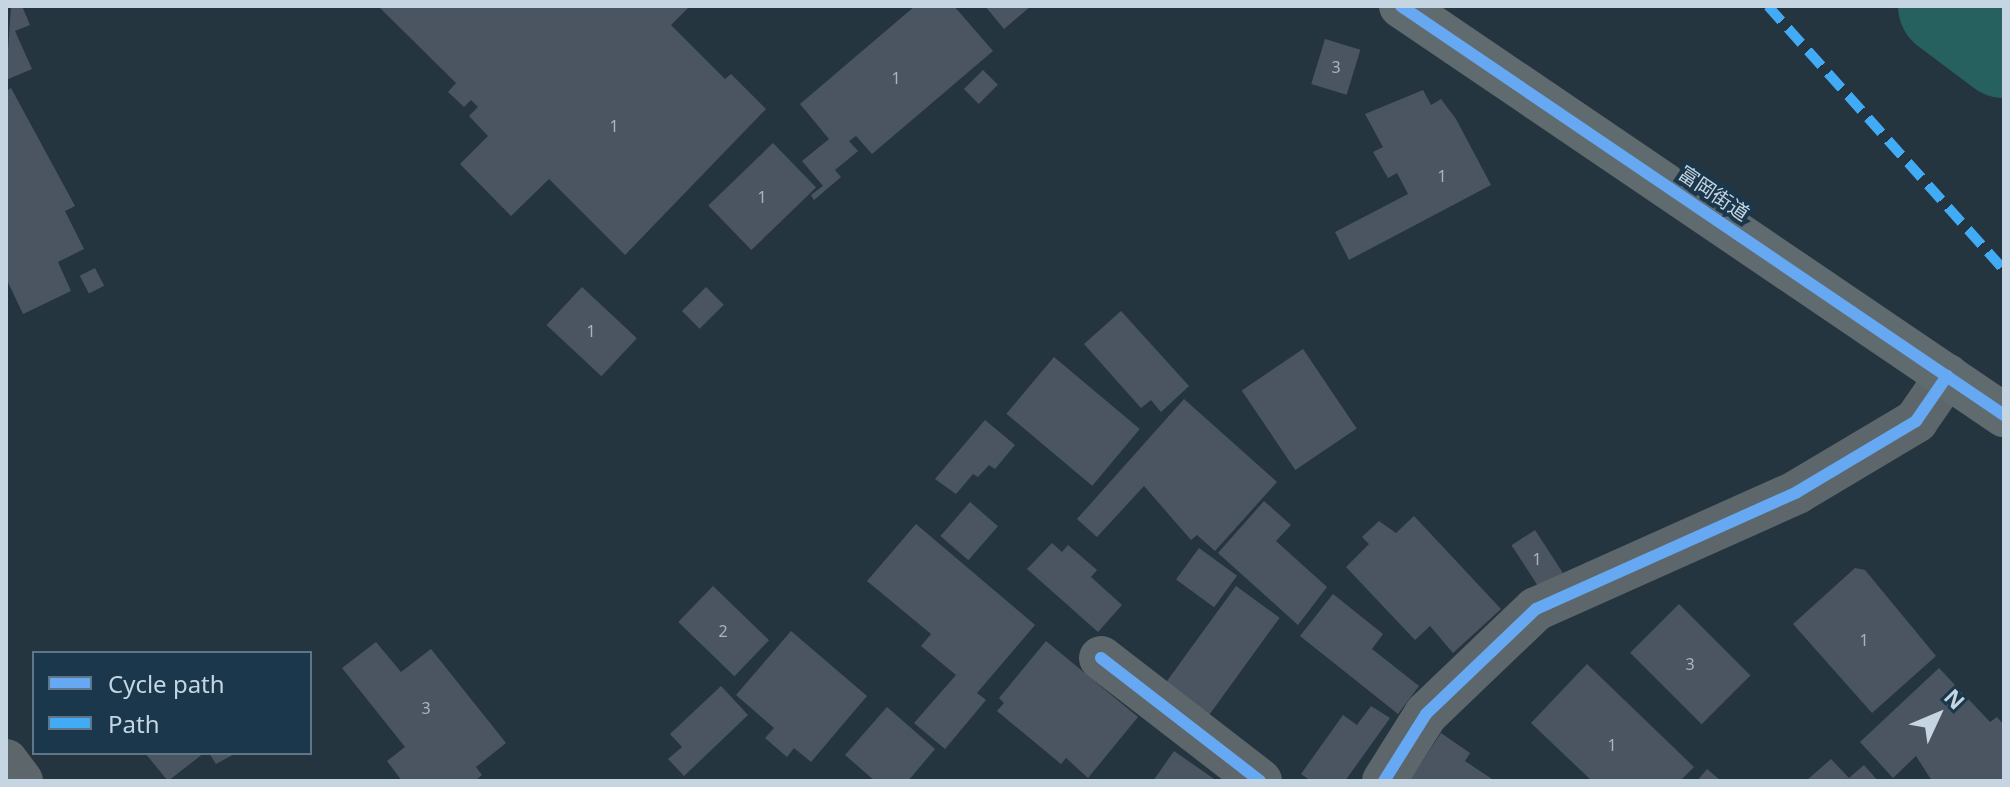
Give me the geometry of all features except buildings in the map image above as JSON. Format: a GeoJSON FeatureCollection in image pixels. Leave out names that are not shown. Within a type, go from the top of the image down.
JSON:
{"type":"FeatureCollection","features":[{"type":"Feature","properties":{"kind":"street","name":"富岡街道"},"geometry":{"type":"LineString","coordinates":[[1401,6],[2004,415]]}},
{"type":"Feature","properties":{"kind":"street"},"geometry":{"type":"LineString","coordinates":[[1384,781],[1426,714],[1536,609],[1797,492],[1916,421],[1947,376]]}},
{"type":"Feature","properties":{"kind":"street"},"geometry":{"type":"LineString","coordinates":[[1101,658],[1260,781]]}},
{"type":"Feature","properties":{"kind":"street"},"geometry":{"type":"LineString","coordinates":[[6,761],[21,781]]}},
{"type":"Feature","properties":{"kind":"waterway"},"geometry":{"type":"LineString","coordinates":[[1948,6],[2004,48]]}},
{"type":"Feature","properties":{"kind":"marked path"},"geometry":{"type":"LineString","coordinates":[[1768,6],[2004,270]]}},
{"type":"Feature","properties":{"kind":"cycle path"},"geometry":{"type":"LineString","coordinates":[[1401,6],[2004,415]]}},
{"type":"Feature","properties":{"kind":"cycle path"},"geometry":{"type":"LineString","coordinates":[[1384,781],[1426,714],[1536,609],[1797,492],[1916,421],[1947,376]]}},
{"type":"Feature","properties":{"kind":"cycle path"},"geometry":{"type":"LineString","coordinates":[[1101,658],[1260,781]]}}]}
